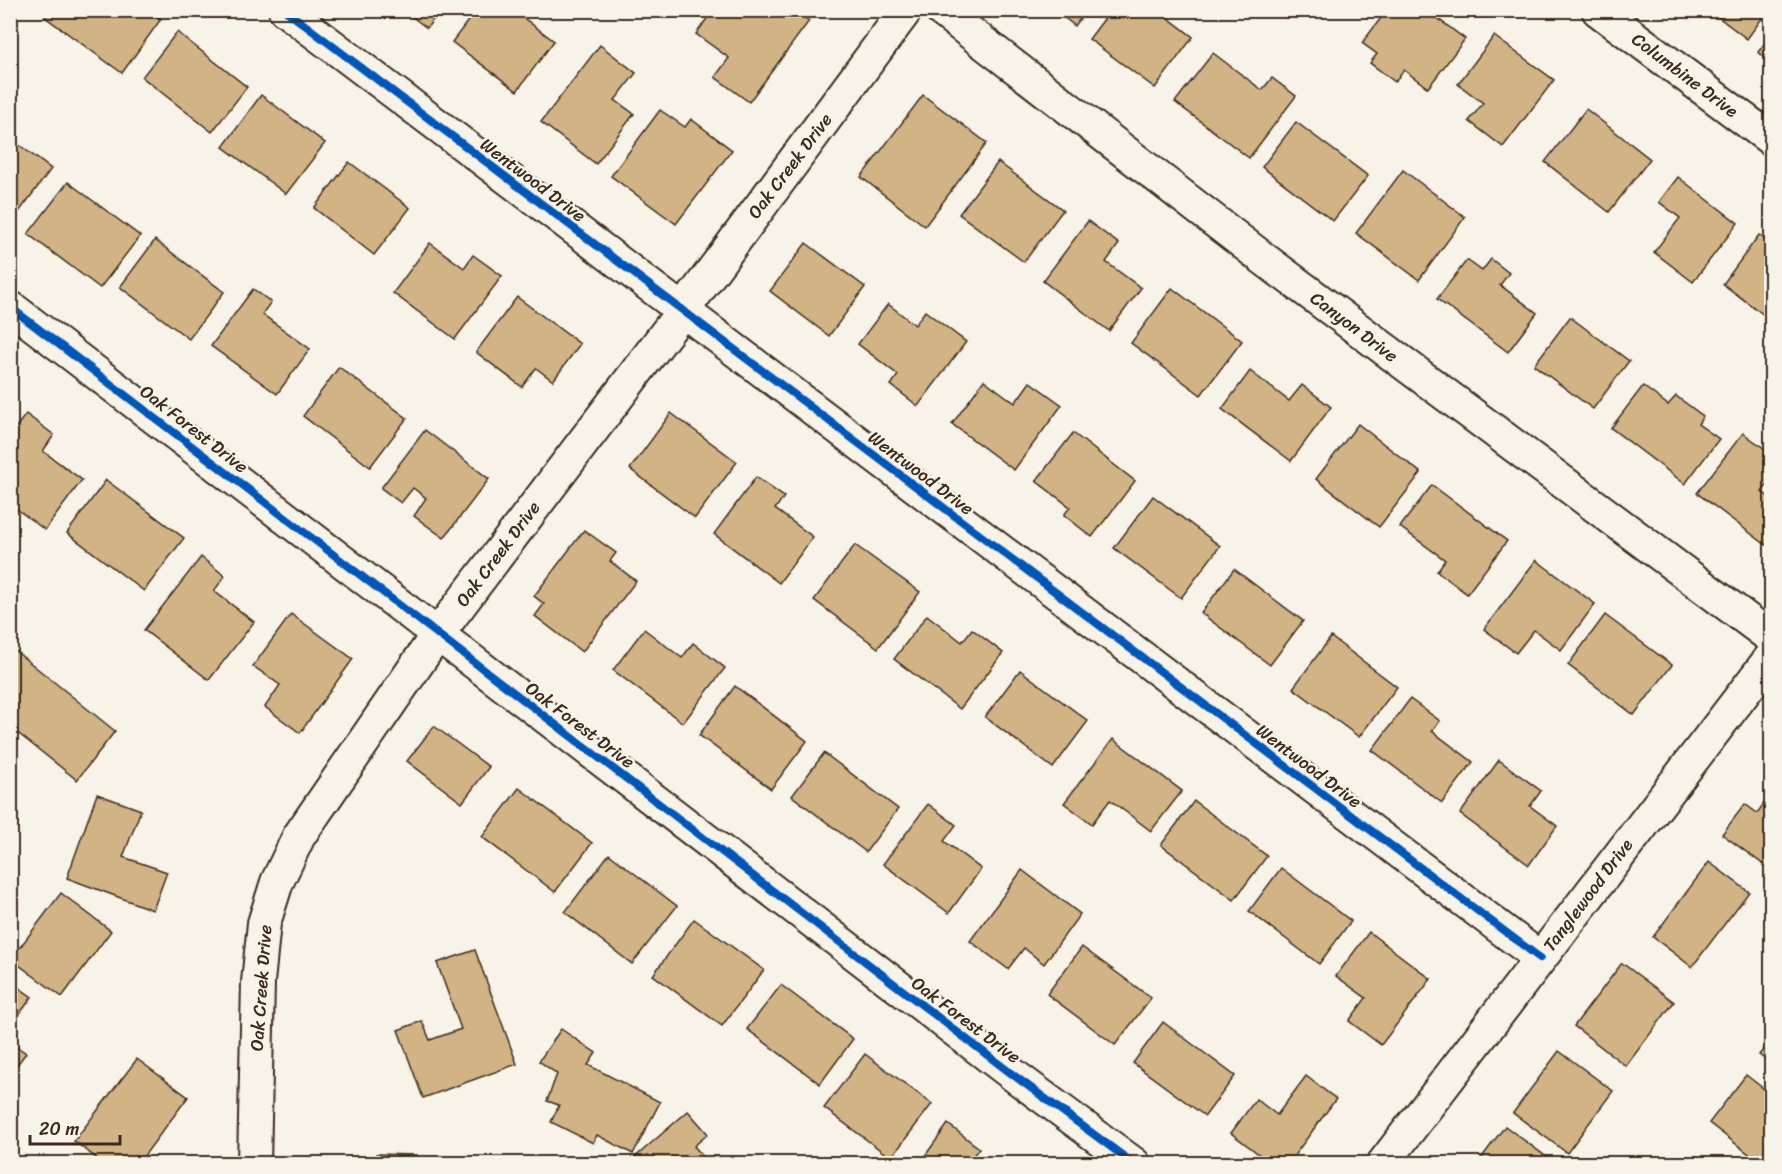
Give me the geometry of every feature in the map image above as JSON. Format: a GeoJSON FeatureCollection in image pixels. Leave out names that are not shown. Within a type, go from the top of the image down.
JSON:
{"type":"FeatureCollection","features":[{"type":"Feature","properties":{"kind":"street","name":"Wentwood Drive"},"geometry":{"type":"LineString","coordinates":[[285,10],[1540,958]]}},
{"type":"Feature","properties":{"kind":"street","name":"Oak Creek Drive"},"geometry":{"type":"LineString","coordinates":[[254,1164],[258,981],[264,923],[277,882],[299,836],[437,635],[682,312],[906,10]]}},
{"type":"Feature","properties":{"kind":"street","name":"Canyon Drive"},"geometry":{"type":"LineString","coordinates":[[941,10],[1264,259],[1772,638]]}},
{"type":"Feature","properties":{"kind":"street","name":"Columbine Drive"},"geometry":{"type":"LineString","coordinates":[[1598,10],[1772,140]]}},
{"type":"Feature","properties":{"kind":"street","name":"Oak Forest Drive"},"geometry":{"type":"LineString","coordinates":[[10,307],[1016,1077],[1134,1164]]}},
{"type":"Feature","properties":{"kind":"street","name":"Tanglewood Drive"},"geometry":{"type":"LineString","coordinates":[[1383,1164],[1772,656]]}},
{"type":"Feature","properties":{"kind":"building"},"geometry":{"type":"Polygon","coordinates":[[[50,10],[149,10],[161,19],[122,73],[45,17],[50,10]]]}},
{"type":"Feature","properties":{"kind":"building"},"geometry":{"type":"Polygon","coordinates":[[[403,10],[440,10],[427,28],[403,10]]]}},
{"type":"Feature","properties":{"kind":"building"},"geometry":{"type":"Polygon","coordinates":[[[476,10],[513,10],[554,41],[517,91],[452,42],[476,10]]]}},
{"type":"Feature","properties":{"kind":"building"},"geometry":{"type":"Polygon","coordinates":[[[713,10],[794,10],[809,21],[749,102],[715,77],[729,58],[696,34],[713,10]]]}},
{"type":"Feature","properties":{"kind":"building"},"geometry":{"type":"Polygon","coordinates":[[[1054,10],[1086,10],[1075,26],[1054,10]]]}},
{"type":"Feature","properties":{"kind":"building"},"geometry":{"type":"Polygon","coordinates":[[[1111,10],[1158,10],[1193,37],[1155,88],[1089,39],[1111,10]]]}},
{"type":"Feature","properties":{"kind":"building"},"geometry":{"type":"Polygon","coordinates":[[[1387,10],[1430,10],[1429,12],[1465,39],[1428,88],[1404,70],[1395,82],[1370,63],[1377,54],[1362,43],[1387,10]]]}},
{"type":"Feature","properties":{"kind":"building"},"geometry":{"type":"Polygon","coordinates":[[[1709,10],[1768,10],[1747,39],[1709,10]]]}},
{"type":"Feature","properties":{"kind":"building"},"geometry":{"type":"Polygon","coordinates":[[[177,32],[247,87],[212,132],[142,77],[177,32]]]}},
{"type":"Feature","properties":{"kind":"building"},"geometry":{"type":"Polygon","coordinates":[[[1772,34],[1772,62],[1758,52],[1772,34]]]}},
{"type":"Feature","properties":{"kind":"building"},"geometry":{"type":"Polygon","coordinates":[[[1494,36],[1554,80],[1503,147],[1469,121],[1483,103],[1458,84],[1494,36]]]}},
{"type":"Feature","properties":{"kind":"building"},"geometry":{"type":"Polygon","coordinates":[[[600,45],[636,73],[615,100],[634,114],[596,164],[541,122],[600,45]]]}},
{"type":"Feature","properties":{"kind":"building"},"geometry":{"type":"Polygon","coordinates":[[[1213,53],[1262,90],[1272,78],[1296,96],[1249,158],[1175,102],[1213,53]]]}},
{"type":"Feature","properties":{"kind":"building"},"geometry":{"type":"Polygon","coordinates":[[[261,95],[325,143],[286,194],[223,147],[261,95]]]}},
{"type":"Feature","properties":{"kind":"building"},"geometry":{"type":"Polygon","coordinates":[[[923,95],[987,143],[925,226],[861,177],[923,95]]]}},
{"type":"Feature","properties":{"kind":"building"},"geometry":{"type":"Polygon","coordinates":[[[1586,109],[1650,159],[1609,212],[1545,162],[1586,109]]]}},
{"type":"Feature","properties":{"kind":"building"},"geometry":{"type":"Polygon","coordinates":[[[660,110],[685,127],[691,119],[732,150],[676,224],[611,176],[660,110]]]}},
{"type":"Feature","properties":{"kind":"building"},"geometry":{"type":"Polygon","coordinates":[[[1296,122],[1368,176],[1333,221],[1262,167],[1296,122]]]}},
{"type":"Feature","properties":{"kind":"building"},"geometry":{"type":"Polygon","coordinates":[[[10,138],[51,169],[16,216],[10,212],[10,138]]]}},
{"type":"Feature","properties":{"kind":"building"},"geometry":{"type":"Polygon","coordinates":[[[349,162],[410,208],[374,255],[314,208],[349,162]]]}},
{"type":"Feature","properties":{"kind":"building"},"geometry":{"type":"Polygon","coordinates":[[[998,162],[1063,210],[1024,262],[959,214],[998,162]]]}},
{"type":"Feature","properties":{"kind":"building"},"geometry":{"type":"Polygon","coordinates":[[[1403,170],[1465,217],[1419,280],[1356,233],[1403,170]]]}},
{"type":"Feature","properties":{"kind":"building"},"geometry":{"type":"Polygon","coordinates":[[[1678,177],[1738,223],[1693,282],[1654,252],[1680,218],[1659,202],[1678,177]]]}},
{"type":"Feature","properties":{"kind":"building"},"geometry":{"type":"Polygon","coordinates":[[[68,182],[140,236],[100,288],[28,234],[68,182]]]}},
{"type":"Feature","properties":{"kind":"building"},"geometry":{"type":"Polygon","coordinates":[[[1088,221],[1119,244],[1106,262],[1141,288],[1109,331],[1043,281],[1088,221]]]}},
{"type":"Feature","properties":{"kind":"building"},"geometry":{"type":"Polygon","coordinates":[[[1759,235],[1772,244],[1772,321],[1723,284],[1759,235]]]}},
{"type":"Feature","properties":{"kind":"building"},"geometry":{"type":"Polygon","coordinates":[[[155,240],[224,292],[189,339],[120,287],[155,240]]]}},
{"type":"Feature","properties":{"kind":"building"},"geometry":{"type":"Polygon","coordinates":[[[430,243],[464,268],[473,255],[502,276],[455,339],[393,293],[430,243]]]}},
{"type":"Feature","properties":{"kind":"building"},"geometry":{"type":"Polygon","coordinates":[[[806,243],[865,287],[829,336],[770,291],[806,243]]]}},
{"type":"Feature","properties":{"kind":"building"},"geometry":{"type":"Polygon","coordinates":[[[1491,259],[1509,273],[1500,285],[1537,313],[1508,352],[1437,299],[1467,260],[1482,271],[1491,259]]]}},
{"type":"Feature","properties":{"kind":"building"},"geometry":{"type":"Polygon","coordinates":[[[1172,288],[1242,341],[1201,395],[1131,343],[1172,288]]]}},
{"type":"Feature","properties":{"kind":"building"},"geometry":{"type":"Polygon","coordinates":[[[253,289],[271,302],[262,314],[310,349],[277,394],[211,346],[253,289]]]}},
{"type":"Feature","properties":{"kind":"building"},"geometry":{"type":"Polygon","coordinates":[[[517,297],[580,344],[553,381],[536,368],[522,387],[476,352],[517,297]]]}},
{"type":"Feature","properties":{"kind":"building"},"geometry":{"type":"Polygon","coordinates":[[[888,304],[915,325],[925,311],[966,342],[918,406],[891,385],[898,375],[858,344],[888,304]]]}},
{"type":"Feature","properties":{"kind":"building"},"geometry":{"type":"Polygon","coordinates":[[[1570,317],[1629,361],[1593,409],[1534,365],[1570,317]]]}},
{"type":"Feature","properties":{"kind":"building"},"geometry":{"type":"Polygon","coordinates":[[[339,367],[407,418],[370,467],[303,416],[339,367]]]}},
{"type":"Feature","properties":{"kind":"building"},"geometry":{"type":"Polygon","coordinates":[[[1250,371],[1289,401],[1302,385],[1331,407],[1291,461],[1222,409],[1250,371]]]}},
{"type":"Feature","properties":{"kind":"building"},"geometry":{"type":"Polygon","coordinates":[[[984,380],[1015,403],[1030,382],[1062,405],[1014,470],[952,424],[984,380]]]}},
{"type":"Feature","properties":{"kind":"building"},"geometry":{"type":"Polygon","coordinates":[[[1643,386],[1668,405],[1676,396],[1703,416],[1698,424],[1719,439],[1685,484],[1611,428],[1643,386]]]}},
{"type":"Feature","properties":{"kind":"building"},"geometry":{"type":"Polygon","coordinates":[[[671,413],[737,462],[695,518],[630,469],[671,413]]]}},
{"type":"Feature","properties":{"kind":"building"},"geometry":{"type":"Polygon","coordinates":[[[26,414],[54,435],[43,451],[82,480],[45,530],[10,504],[10,435],[26,414]]]}},
{"type":"Feature","properties":{"kind":"building"},"geometry":{"type":"Polygon","coordinates":[[[1358,424],[1421,473],[1379,527],[1316,479],[1358,424]]]}},
{"type":"Feature","properties":{"kind":"building"},"geometry":{"type":"Polygon","coordinates":[[[425,430],[489,479],[444,538],[414,516],[426,498],[413,488],[401,503],[381,488],[425,430]]]}},
{"type":"Feature","properties":{"kind":"building"},"geometry":{"type":"Polygon","coordinates":[[[1073,433],[1135,481],[1092,537],[1064,515],[1070,507],[1036,481],[1073,433]]]}},
{"type":"Feature","properties":{"kind":"building"},"geometry":{"type":"Polygon","coordinates":[[[1743,433],[1772,454],[1772,479],[1762,492],[1772,499],[1772,537],[1766,545],[1697,493],[1743,433]]]}},
{"type":"Feature","properties":{"kind":"building"},"geometry":{"type":"Polygon","coordinates":[[[756,477],[784,497],[775,509],[813,537],[779,583],[714,534],[756,477]]]}},
{"type":"Feature","properties":{"kind":"building"},"geometry":{"type":"Polygon","coordinates":[[[106,480],[184,538],[144,591],[67,533],[106,480]]]}},
{"type":"Feature","properties":{"kind":"building"},"geometry":{"type":"Polygon","coordinates":[[[1432,485],[1507,541],[1467,594],[1437,571],[1445,560],[1400,527],[1432,485]]]}},
{"type":"Feature","properties":{"kind":"building"},"geometry":{"type":"Polygon","coordinates":[[[1153,496],[1220,546],[1181,598],[1114,548],[1153,496]]]}},
{"type":"Feature","properties":{"kind":"building"},"geometry":{"type":"Polygon","coordinates":[[[584,530],[616,553],[610,561],[636,581],[582,652],[535,616],[544,604],[534,596],[584,530]]]}},
{"type":"Feature","properties":{"kind":"building"},"geometry":{"type":"Polygon","coordinates":[[[855,545],[920,592],[878,648],[814,600],[855,545]]]}},
{"type":"Feature","properties":{"kind":"building"},"geometry":{"type":"Polygon","coordinates":[[[201,557],[225,576],[214,591],[254,622],[209,680],[144,630],[201,557]]]}},
{"type":"Feature","properties":{"kind":"building"},"geometry":{"type":"Polygon","coordinates":[[[1536,560],[1595,604],[1561,650],[1534,630],[1516,653],[1484,629],[1536,560]]]}},
{"type":"Feature","properties":{"kind":"building"},"geometry":{"type":"Polygon","coordinates":[[[1234,569],[1303,621],[1270,665],[1201,613],[1234,569]]]}},
{"type":"Feature","properties":{"kind":"building"},"geometry":{"type":"Polygon","coordinates":[[[291,614],[353,659],[300,733],[265,707],[280,685],[253,666],[291,614]]]}},
{"type":"Feature","properties":{"kind":"building"},"geometry":{"type":"Polygon","coordinates":[[[927,615],[962,642],[972,629],[1003,653],[960,709],[894,659],[927,615]]]}},
{"type":"Feature","properties":{"kind":"building"},"geometry":{"type":"Polygon","coordinates":[[[1605,615],[1672,665],[1634,715],[1568,665],[1605,615]]]}},
{"type":"Feature","properties":{"kind":"building"},"geometry":{"type":"Polygon","coordinates":[[[644,629],[682,658],[693,643],[725,668],[683,723],[613,670],[644,629]]]}},
{"type":"Feature","properties":{"kind":"building"},"geometry":{"type":"Polygon","coordinates":[[[1331,637],[1397,687],[1359,737],[1293,688],[1331,637]]]}},
{"type":"Feature","properties":{"kind":"building"},"geometry":{"type":"Polygon","coordinates":[[[13,649],[115,731],[77,780],[10,727],[10,652],[13,649]]]}},
{"type":"Feature","properties":{"kind":"building"},"geometry":{"type":"Polygon","coordinates":[[[1020,670],[1088,721],[1053,768],[985,717],[1020,670]]]}},
{"type":"Feature","properties":{"kind":"building"},"geometry":{"type":"Polygon","coordinates":[[[735,686],[807,741],[771,789],[699,735],[735,686]]]}},
{"type":"Feature","properties":{"kind":"building"},"geometry":{"type":"Polygon","coordinates":[[[1410,699],[1440,721],[1432,731],[1473,762],[1442,803],[1372,750],[1410,699]]]}},
{"type":"Feature","properties":{"kind":"building"},"geometry":{"type":"Polygon","coordinates":[[[434,726],[489,767],[462,803],[407,761],[434,726]]]}},
{"type":"Feature","properties":{"kind":"building"},"geometry":{"type":"Polygon","coordinates":[[[1113,739],[1182,791],[1151,831],[1110,800],[1092,824],[1064,803],[1113,739]]]}},
{"type":"Feature","properties":{"kind":"building"},"geometry":{"type":"Polygon","coordinates":[[[824,753],[898,809],[866,852],[792,796],[824,753]]]}},
{"type":"Feature","properties":{"kind":"building"},"geometry":{"type":"Polygon","coordinates":[[[1499,760],[1541,791],[1530,806],[1557,826],[1529,865],[1460,814],[1499,760]]]}},
{"type":"Feature","properties":{"kind":"building"},"geometry":{"type":"Polygon","coordinates":[[[519,788],[592,843],[555,892],[482,837],[519,788]]]}},
{"type":"Feature","properties":{"kind":"building"},"geometry":{"type":"Polygon","coordinates":[[[1772,793],[1771,870],[1722,834],[1745,804],[1757,813],[1772,793]]]}},
{"type":"Feature","properties":{"kind":"building"},"geometry":{"type":"Polygon","coordinates":[[[97,794],[141,810],[123,857],[167,872],[153,910],[67,878],[97,794]]]}},
{"type":"Feature","properties":{"kind":"building"},"geometry":{"type":"Polygon","coordinates":[[[1194,801],[1267,856],[1234,900],[1161,845],[1194,801]]]}},
{"type":"Feature","properties":{"kind":"building"},"geometry":{"type":"Polygon","coordinates":[[[928,804],[956,825],[944,841],[981,869],[949,913],[883,864],[928,804]]]}},
{"type":"Feature","properties":{"kind":"building"},"geometry":{"type":"Polygon","coordinates":[[[609,854],[677,906],[632,964],[565,912],[609,854]]]}},
{"type":"Feature","properties":{"kind":"building"},"geometry":{"type":"Polygon","coordinates":[[[1709,862],[1749,892],[1692,967],[1653,937],[1709,862]]]}},
{"type":"Feature","properties":{"kind":"building"},"geometry":{"type":"Polygon","coordinates":[[[1281,868],[1351,921],[1319,964],[1249,911],[1281,868]]]}},
{"type":"Feature","properties":{"kind":"building"},"geometry":{"type":"Polygon","coordinates":[[[1022,870],[1080,914],[1044,964],[1024,948],[1008,969],[970,941],[1022,870]]]}},
{"type":"Feature","properties":{"kind":"building"},"geometry":{"type":"Polygon","coordinates":[[[61,893],[111,931],[62,997],[11,959],[61,893]]]}},
{"type":"Feature","properties":{"kind":"building"},"geometry":{"type":"Polygon","coordinates":[[[694,919],[764,970],[722,1026],[653,975],[694,919]]]}},
{"type":"Feature","properties":{"kind":"building"},"geometry":{"type":"Polygon","coordinates":[[[1369,932],[1431,979],[1381,1045],[1349,1021],[1366,998],[1336,976],[1369,932]]]}},
{"type":"Feature","properties":{"kind":"building"},"geometry":{"type":"Polygon","coordinates":[[[1082,947],[1151,998],[1115,1045],[1047,994],[1082,947]]]}},
{"type":"Feature","properties":{"kind":"building"},"geometry":{"type":"Polygon","coordinates":[[[475,950],[517,1064],[423,1098],[398,1030],[422,1021],[430,1040],[461,1029],[437,963],[475,950]]]}},
{"type":"Feature","properties":{"kind":"building"},"geometry":{"type":"Polygon","coordinates":[[[1622,963],[1674,1002],[1626,1066],[1574,1026],[1622,963]]]}},
{"type":"Feature","properties":{"kind":"building"},"geometry":{"type":"Polygon","coordinates":[[[10,981],[32,997],[10,1027],[10,981]]]}},
{"type":"Feature","properties":{"kind":"building"},"geometry":{"type":"Polygon","coordinates":[[[781,985],[853,1039],[820,1084],[747,1029],[781,985]]]}},
{"type":"Feature","properties":{"kind":"building"},"geometry":{"type":"Polygon","coordinates":[[[1163,1022],[1235,1076],[1205,1116],[1133,1063],[1163,1022]]]}},
{"type":"Feature","properties":{"kind":"building"},"geometry":{"type":"Polygon","coordinates":[[[561,1029],[596,1053],[588,1065],[660,1102],[633,1154],[597,1135],[593,1143],[551,1122],[559,1105],[547,1101],[557,1074],[539,1061],[561,1029]]]}},
{"type":"Feature","properties":{"kind":"building"},"geometry":{"type":"Polygon","coordinates":[[[1772,1039],[1772,1065],[1759,1055],[1772,1039]]]}},
{"type":"Feature","properties":{"kind":"building"},"geometry":{"type":"Polygon","coordinates":[[[10,1042],[26,1053],[10,1074],[10,1042]]]}},
{"type":"Feature","properties":{"kind":"building"},"geometry":{"type":"Polygon","coordinates":[[[1559,1051],[1613,1091],[1567,1153],[1513,1113],[1559,1051]]]}},
{"type":"Feature","properties":{"kind":"building"},"geometry":{"type":"Polygon","coordinates":[[[865,1054],[932,1104],[891,1158],[824,1108],[865,1054]]]}},
{"type":"Feature","properties":{"kind":"building"},"geometry":{"type":"Polygon","coordinates":[[[137,1059],[188,1097],[138,1164],[104,1164],[74,1141],[137,1059]]]}},
{"type":"Feature","properties":{"kind":"building"},"geometry":{"type":"Polygon","coordinates":[[[1746,1075],[1772,1095],[1772,1157],[1766,1164],[1762,1164],[1709,1123],[1746,1075]]]}},
{"type":"Feature","properties":{"kind":"building"},"geometry":{"type":"Polygon","coordinates":[[[1306,1076],[1336,1099],[1288,1164],[1272,1164],[1231,1133],[1256,1099],[1277,1115],[1306,1076]]]}},
{"type":"Feature","properties":{"kind":"building"},"geometry":{"type":"Polygon","coordinates":[[[688,1111],[708,1134],[694,1146],[707,1161],[712,1158],[718,1164],[637,1164],[633,1159],[688,1111]]]}},
{"type":"Feature","properties":{"kind":"building"},"geometry":{"type":"Polygon","coordinates":[[[948,1124],[979,1148],[973,1156],[984,1164],[919,1164],[948,1124]]]}},
{"type":"Feature","properties":{"kind":"building"},"geometry":{"type":"Polygon","coordinates":[[[1505,1126],[1556,1164],[1477,1164],[1505,1126]]]}},
{"type":"Feature","properties":{"kind":"building"},"geometry":{"type":"Polygon","coordinates":[[[376,1154],[417,1155],[416,1164],[376,1164],[376,1154]]]}},
{"type":"Feature","properties":{"kind":"cycle path"},"geometry":{"type":"LineString","coordinates":[[285,10],[1540,958]]}},
{"type":"Feature","properties":{"kind":"cycle path"},"geometry":{"type":"LineString","coordinates":[[10,307],[1016,1077],[1134,1164]]}}]}
